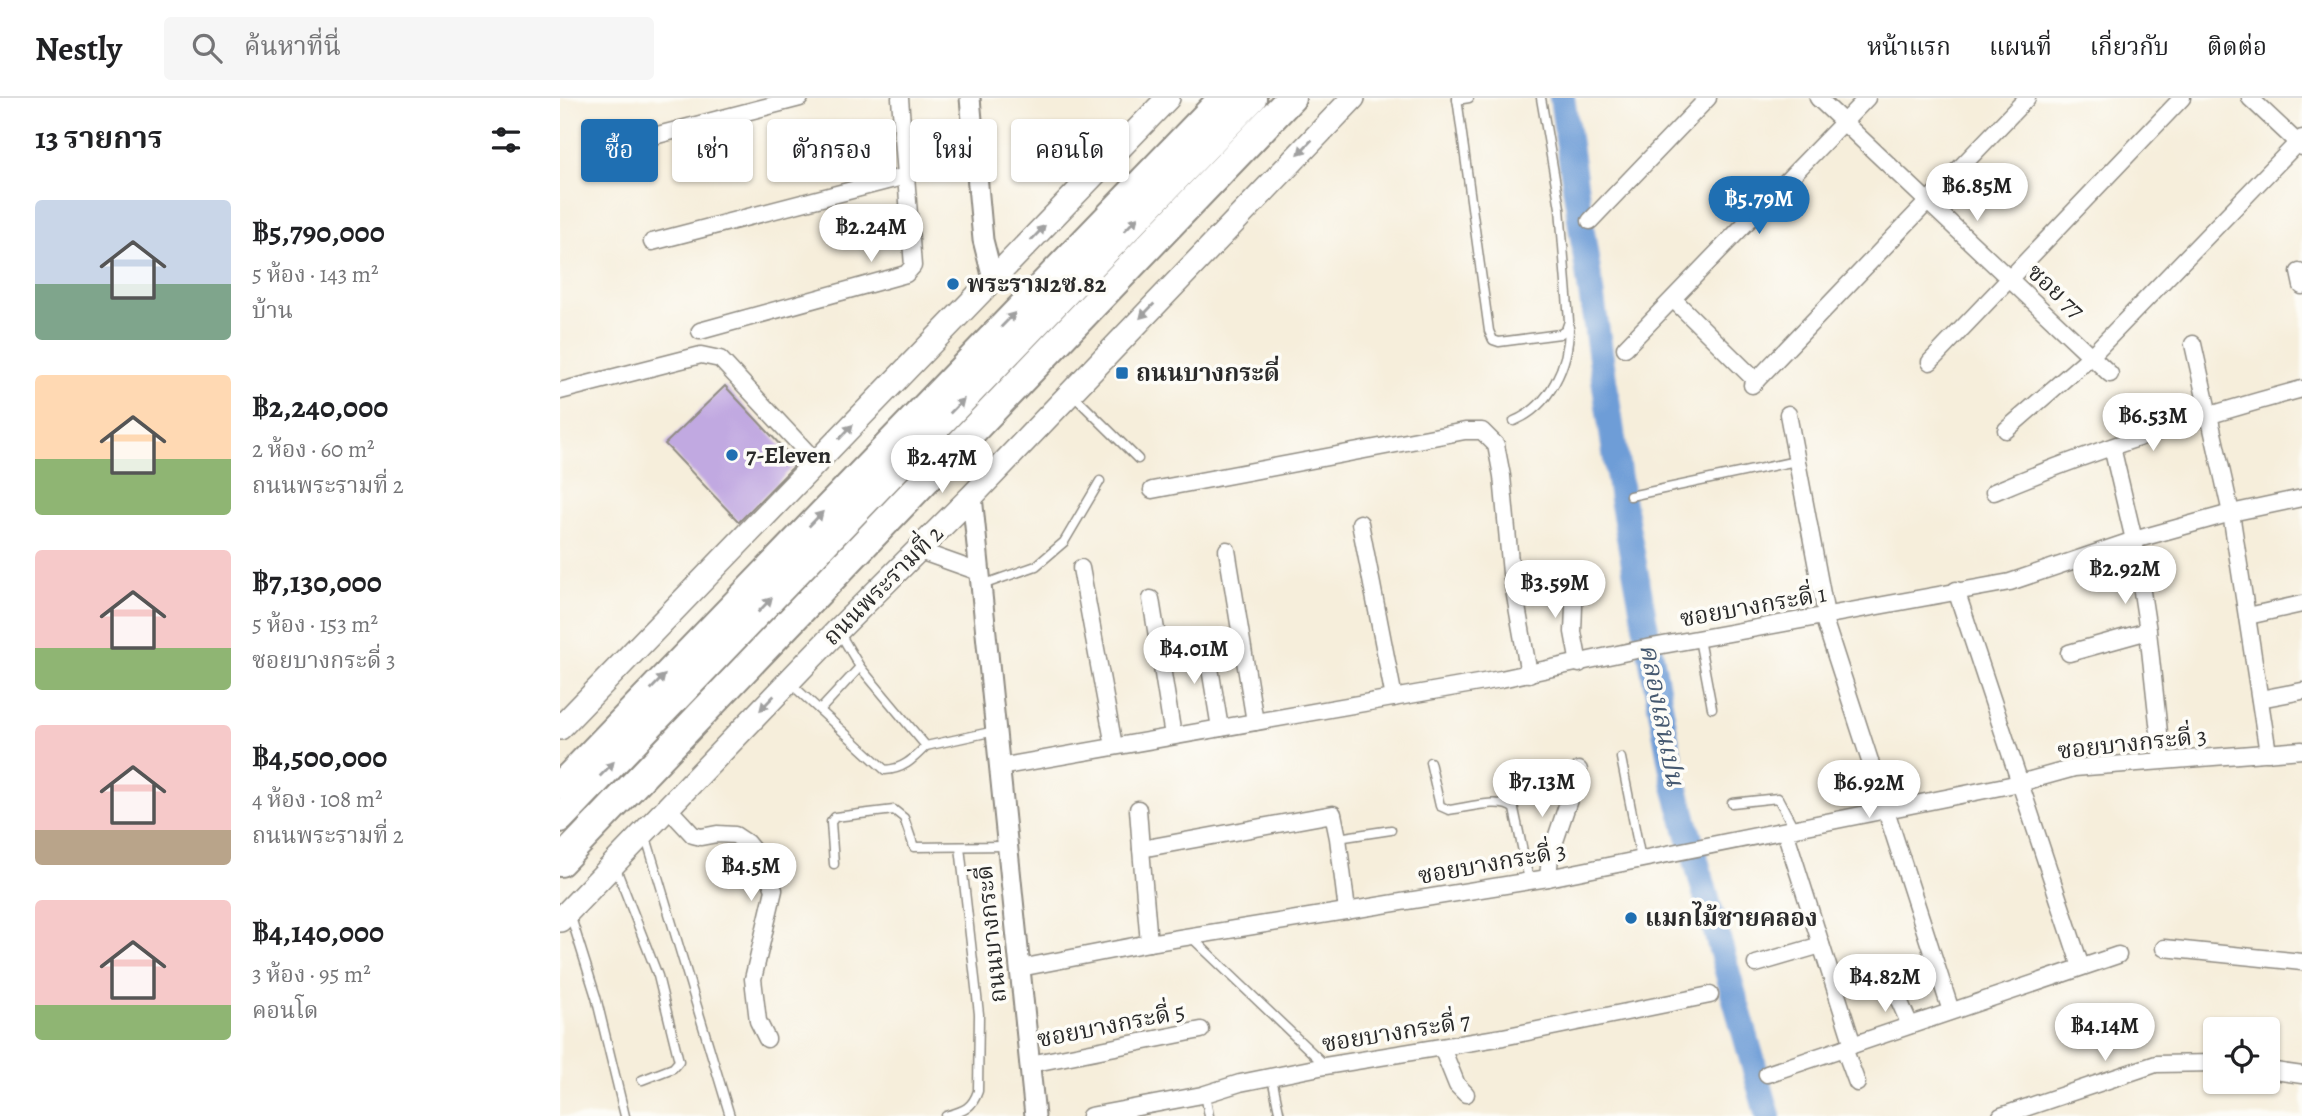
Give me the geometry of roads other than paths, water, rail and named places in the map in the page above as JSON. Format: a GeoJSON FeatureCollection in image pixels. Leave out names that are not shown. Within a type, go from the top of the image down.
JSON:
{"type":"FeatureCollection","features":[{"type":"Feature","properties":{"kind":"highway"},"geometry":{"type":"LineString","coordinates":[[560,785],[1222,98]]}},
{"type":"Feature","properties":{"kind":"highway"},"geometry":{"type":"LineString","coordinates":[[560,818],[1252,98]]}},
{"type":"Feature","properties":{"kind":"highway"},"geometry":{"type":"LineString","coordinates":[[560,862],[1291,98]]}},
{"type":"Feature","properties":{"kind":"highway","name":"ถนนพระรามที่ 2"},"geometry":{"type":"LineString","coordinates":[[560,871],[1308,98]]}},
{"type":"Feature","properties":{"kind":"main road"},"geometry":{"type":"LineString","coordinates":[[560,728],[1168,98]]}},
{"type":"Feature","properties":{"kind":"main road","name":"ถนนพระรามที่ 2"},"geometry":{"type":"LineString","coordinates":[[565,916],[788,681],[972,496],[1353,98]]}},
{"type":"Feature","properties":{"kind":"street"},"geometry":{"type":"LineString","coordinates":[[658,135],[800,98]]}},
{"type":"Feature","properties":{"kind":"street"},"geometry":{"type":"LineString","coordinates":[[700,331],[906,274],[913,266],[900,98]]}},
{"type":"Feature","properties":{"kind":"street"},"geometry":{"type":"LineString","coordinates":[[970,98],[983,240],[993,279]]}},
{"type":"Feature","properties":{"kind":"street"},"geometry":{"type":"LineString","coordinates":[[1590,221],[1708,98]]}},
{"type":"Feature","properties":{"kind":"street","name":"ซอย 77"},"geometry":{"type":"LineString","coordinates":[[1818,98],[2109,374]]}},
{"type":"Feature","properties":{"kind":"street"},"geometry":{"type":"LineString","coordinates":[[1625,348],[1867,98]]}},
{"type":"Feature","properties":{"kind":"street"},"geometry":{"type":"LineString","coordinates":[[1673,299],[1754,383],[2027,98]]}},
{"type":"Feature","properties":{"kind":"street"},"geometry":{"type":"LineString","coordinates":[[1930,362],[2182,98]]}},
{"type":"Feature","properties":{"kind":"street"},"geometry":{"type":"LineString","coordinates":[[2006,430],[2092,355],[2300,143],[2250,98]]}},
{"type":"Feature","properties":{"kind":"street"},"geometry":{"type":"LineString","coordinates":[[652,242],[906,176]]}},
{"type":"Feature","properties":{"kind":"street"},"geometry":{"type":"LineString","coordinates":[[2193,344],[2231,513],[2268,753]]}},
{"type":"Feature","properties":{"kind":"street"},"geometry":{"type":"LineString","coordinates":[[560,391],[701,355],[710,355],[720,359],[817,463]]}},
{"type":"Feature","properties":{"kind":"street"},"geometry":{"type":"LineString","coordinates":[[1994,492],[2053,467],[2210,414],[2302,389]]}},
{"type":"Feature","properties":{"kind":"street"},"geometry":{"type":"LineString","coordinates":[[1788,414],[1825,616],[1951,1011]]}},
{"type":"Feature","properties":{"kind":"street"},"geometry":{"type":"LineString","coordinates":[[1152,491],[1465,431],[1482,431],[1496,445],[1502,476],[1511,573],[1529,674]]}},
{"type":"Feature","properties":{"kind":"street"},"geometry":{"type":"LineString","coordinates":[[2112,447],[2134,540],[2148,631],[2162,760]]}},
{"type":"Feature","properties":{"kind":"street","name":"ถนนบางกระดี่"},"geometry":{"type":"LineString","coordinates":[[972,496],[1035,1116]]}},
{"type":"Feature","properties":{"kind":"street","name":"ซอยบางกระดี่ 1"},"geometry":{"type":"LineString","coordinates":[[999,767],[1529,674],[1651,647],[2010,582],[2134,540],[2231,513],[2302,498]]}},
{"type":"Feature","properties":{"kind":"street"},"geometry":{"type":"LineString","coordinates":[[1360,523],[1394,698]]}},
{"type":"Feature","properties":{"kind":"street"},"geometry":{"type":"LineString","coordinates":[[918,550],[979,579]]}},
{"type":"Feature","properties":{"kind":"street"},"geometry":{"type":"LineString","coordinates":[[1227,550],[1255,722]]}},
{"type":"Feature","properties":{"kind":"street"},"geometry":{"type":"LineString","coordinates":[[1081,568],[1114,746]]}},
{"type":"Feature","properties":{"kind":"street"},"geometry":{"type":"LineString","coordinates":[[1567,570],[1574,606],[1573,632],[1579,664]]}},
{"type":"Feature","properties":{"kind":"street"},"geometry":{"type":"LineString","coordinates":[[1956,590],[2081,967]]}},
{"type":"Feature","properties":{"kind":"street"},"geometry":{"type":"LineString","coordinates":[[1151,599],[1173,736]]}},
{"type":"Feature","properties":{"kind":"street"},"geometry":{"type":"LineString","coordinates":[[2248,616],[2302,604]]}},
{"type":"Feature","properties":{"kind":"street"},"geometry":{"type":"LineString","coordinates":[[2068,653],[2148,631]]}},
{"type":"Feature","properties":{"kind":"street"},"geometry":{"type":"LineString","coordinates":[[1205,638],[1220,728]]}},
{"type":"Feature","properties":{"kind":"street"},"geometry":{"type":"LineString","coordinates":[[2260,699],[2302,691]]}},
{"type":"Feature","properties":{"kind":"street","name":"ซอยบางกระดี่ 3"},"geometry":{"type":"LineString","coordinates":[[1020,968],[1190,936],[1548,878],[2020,783],[2074,768],[2302,750]]}},
{"type":"Feature","properties":{"kind":"street"},"geometry":{"type":"LineString","coordinates":[[1548,878],[1550,856],[1579,769]]}},
{"type":"Feature","properties":{"kind":"street"},"geometry":{"type":"LineString","coordinates":[[668,808],[693,835],[735,835],[747,843],[765,865],[774,890],[752,979],[758,1021],[768,1039]]}},
{"type":"Feature","properties":{"kind":"street"},"geometry":{"type":"LineString","coordinates":[[1139,809],[1149,943]]}},
{"type":"Feature","properties":{"kind":"street"},"geometry":{"type":"LineString","coordinates":[[1141,849],[1350,811]]}},
{"type":"Feature","properties":{"kind":"street"},"geometry":{"type":"LineString","coordinates":[[1333,814],[1347,911]]}},
{"type":"Feature","properties":{"kind":"street"},"geometry":{"type":"LineString","coordinates":[[1789,829],[1857,1083]]}},
{"type":"Feature","properties":{"kind":"street"},"geometry":{"type":"LineString","coordinates":[[1756,964],[1821,945]]}},
{"type":"Feature","properties":{"kind":"street"},"geometry":{"type":"LineString","coordinates":[[2164,948],[2302,962]]}},
{"type":"Feature","properties":{"kind":"street"},"geometry":{"type":"LineString","coordinates":[[1767,1074],[2118,955]]}},
{"type":"Feature","properties":{"kind":"street"},"geometry":{"type":"LineString","coordinates":[[1894,989],[1910,1025]]}},
{"type":"Feature","properties":{"kind":"street","name":"ซอยบางกระดี่ 7"},"geometry":{"type":"LineString","coordinates":[[1090,1116],[1205,1094],[1240,1083],[1325,1066],[1442,1048],[1710,995]]}},
{"type":"Feature","properties":{"kind":"street","name":"ซอยบางกระดี่ 5"},"geometry":{"type":"LineString","coordinates":[[1030,1064],[1201,1030]]}},
{"type":"Feature","properties":{"kind":"street"},"geometry":{"type":"LineString","coordinates":[[1442,1048],[1457,1085],[1466,1094]]}},
{"type":"Feature","properties":{"kind":"street"},"geometry":{"type":"LineString","coordinates":[[2001,1116],[2156,1064],[2203,1063]]}},
{"type":"Feature","properties":{"kind":"street"},"geometry":{"type":"LineString","coordinates":[[2280,1072],[2302,1075]]}},
{"type":"Feature","properties":{"kind":"lane"},"geometry":{"type":"LineString","coordinates":[[1469,98],[1457,99],[1489,331],[1493,340],[1500,342],[1560,334],[1566,330],[1569,321]]}},
{"type":"Feature","properties":{"kind":"lane"},"geometry":{"type":"LineString","coordinates":[[1514,421],[1535,410],[1551,391],[1567,351],[1569,321],[1560,208],[1541,98]]}},
{"type":"Feature","properties":{"kind":"lane"},"geometry":{"type":"LineString","coordinates":[[1070,391],[1138,460]]}},
{"type":"Feature","properties":{"kind":"lane"},"geometry":{"type":"LineString","coordinates":[[1630,496],[1796,461]]}},
{"type":"Feature","properties":{"kind":"lane"},"geometry":{"type":"LineString","coordinates":[[979,579],[1036,566],[1064,542],[1100,481]]}},
{"type":"Feature","properties":{"kind":"lane"},"geometry":{"type":"LineString","coordinates":[[838,630],[860,667],[926,746]]}},
{"type":"Feature","properties":{"kind":"lane"},"geometry":{"type":"LineString","coordinates":[[1699,639],[1712,708]]}},
{"type":"Feature","properties":{"kind":"lane"},"geometry":{"type":"LineString","coordinates":[[820,710],[860,667]]}},
{"type":"Feature","properties":{"kind":"lane"},"geometry":{"type":"LineString","coordinates":[[788,681],[885,770],[898,769],[914,759],[926,746],[995,731]]}},
{"type":"Feature","properties":{"kind":"lane"},"geometry":{"type":"LineString","coordinates":[[1620,758],[1641,859]]}},
{"type":"Feature","properties":{"kind":"lane"},"geometry":{"type":"LineString","coordinates":[[1430,762],[1440,806],[1444,809],[1499,803],[1509,804],[1514,809],[1529,880]]}},
{"type":"Feature","properties":{"kind":"lane"},"geometry":{"type":"LineString","coordinates":[[1732,803],[1778,798],[1789,829]]}},
{"type":"Feature","properties":{"kind":"lane"},"geometry":{"type":"LineString","coordinates":[[834,864],[831,822],[839,816],[894,810],[904,818],[914,847],[1007,846]]}},
{"type":"Feature","properties":{"kind":"lane"},"geometry":{"type":"LineString","coordinates":[[1338,838],[1391,830]]}},
{"type":"Feature","properties":{"kind":"lane"},"geometry":{"type":"LineString","coordinates":[[644,831],[730,1116]]}},
{"type":"Feature","properties":{"kind":"lane"},"geometry":{"type":"LineString","coordinates":[[946,1116],[967,1111],[978,1091],[979,1014],[960,847]]}},
{"type":"Feature","properties":{"kind":"lane"},"geometry":{"type":"LineString","coordinates":[[614,863],[658,976],[679,1061],[673,1068],[642,1080]]}},
{"type":"Feature","properties":{"kind":"lane"},"geometry":{"type":"LineString","coordinates":[[565,916],[596,997],[625,1116]]}},
{"type":"Feature","properties":{"kind":"lane"},"geometry":{"type":"LineString","coordinates":[[1190,936],[1325,1066]]}},
{"type":"Feature","properties":{"kind":"lane"},"geometry":{"type":"LineString","coordinates":[[1272,1078],[1280,1116]]}},
{"type":"Feature","properties":{"kind":"lane"},"geometry":{"type":"LineString","coordinates":[[1205,1094],[1209,1116]]}},
{"type":"Feature","properties":{"kind":"waterway","name":"คลองเลนเปน"},"geometry":{"type":"LineString","coordinates":[[1562,98],[1622,499],[1675,786],[1768,1116]]}},
{"type":"Feature","properties":{"kind":"place","name":"พระราม2ซ.82"},"geometry":{"type":"Point","coordinates":[953,284]}},
{"type":"Feature","properties":{"kind":"place","name":"ถนนบางกระดี่"},"geometry":{"type":"Point","coordinates":[1122,373]}},
{"type":"Feature","properties":{"kind":"place","name":"7-Eleven"},"geometry":{"type":"Point","coordinates":[732,455]}},
{"type":"Feature","properties":{"kind":"place","name":"แมกไม้ชายคลอง"},"geometry":{"type":"Point","coordinates":[1631,918]}}]}
